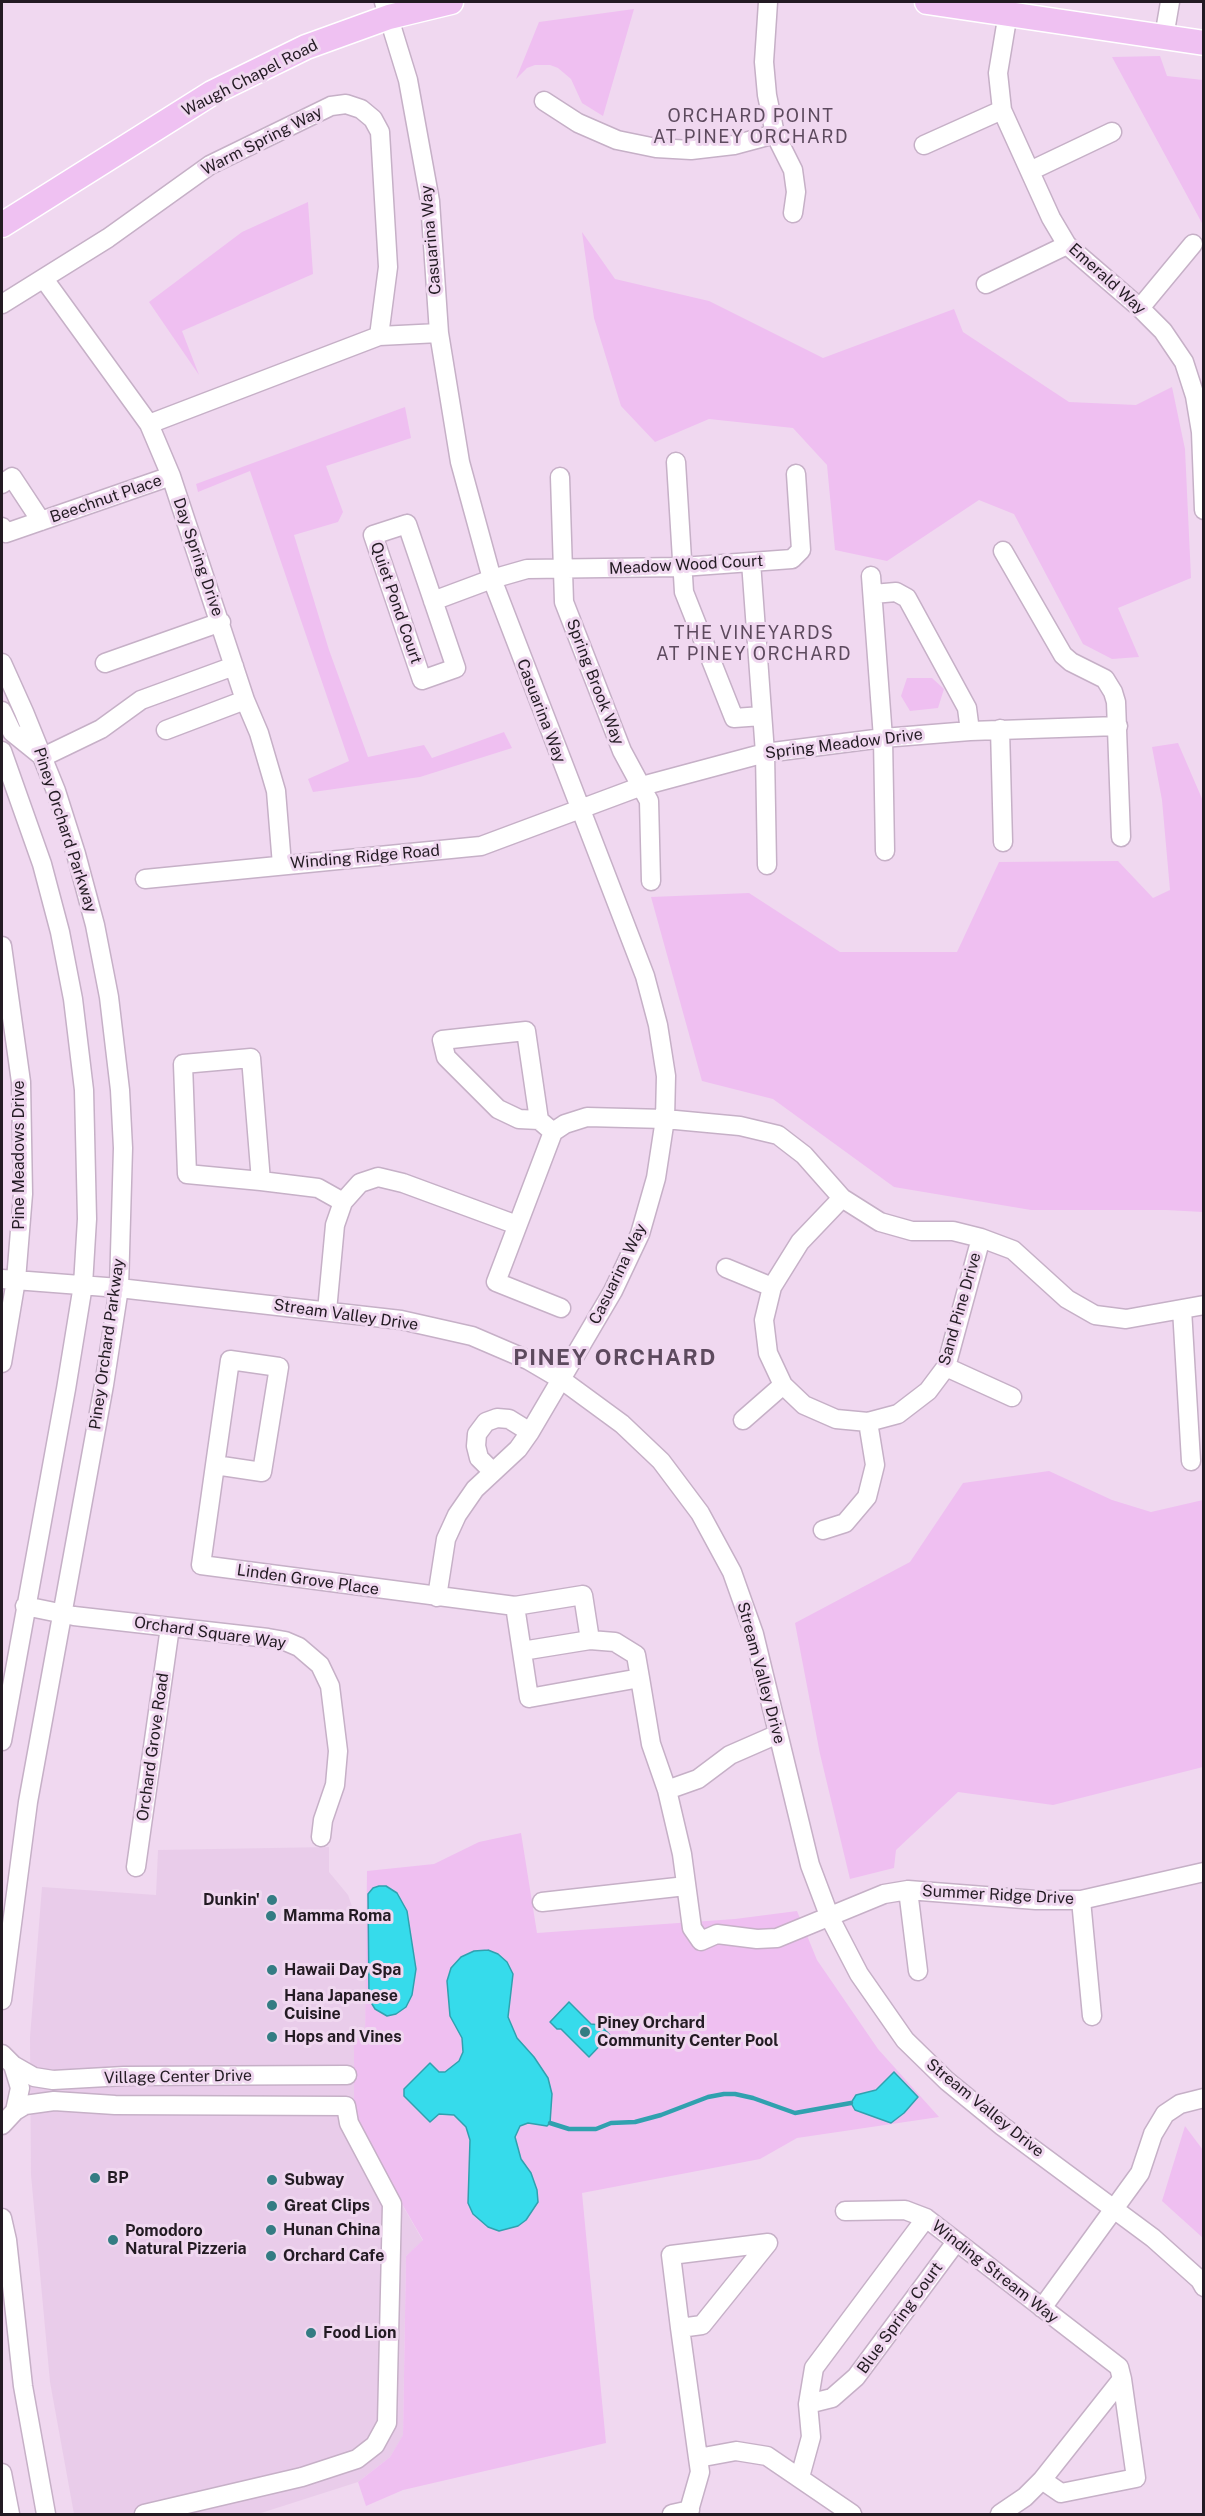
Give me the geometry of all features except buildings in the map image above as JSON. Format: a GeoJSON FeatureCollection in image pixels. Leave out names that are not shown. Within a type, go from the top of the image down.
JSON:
{"type":"FeatureCollection","features":[{"type":"Feature","properties":{"kind":"main road","name":"Waugh Chapel Road"},"geometry":{"type":"LineString","coordinates":[[2,225],[212,93],[387,9],[451,2]]}},
{"type":"Feature","properties":{"kind":"main road"},"geometry":{"type":"LineString","coordinates":[[927,2],[1203,43]]}},
{"type":"Feature","properties":{"kind":"street"},"geometry":{"type":"LineString","coordinates":[[768,2],[764,62],[775,134],[793,170],[796,192],[793,213]]}},
{"type":"Feature","properties":{"kind":"street"},"geometry":{"type":"LineString","coordinates":[[1164,37],[1170,2]]}},
{"type":"Feature","properties":{"kind":"street","name":"Casuarina Way"},"geometry":{"type":"LineString","coordinates":[[387,9],[408,80],[430,201],[439,333],[460,462],[492,579],[645,976],[656,1015],[666,1076],[665,1119],[656,1178],[640,1234],[613,1291],[530,1432],[518,1449],[475,1489],[457,1515],[447,1539],[437,1597]]}},
{"type":"Feature","properties":{"kind":"street","name":"Emerald Way"},"geometry":{"type":"LineString","coordinates":[[1008,13],[998,73],[1002,111],[1029,171],[1067,245],[1140,308],[1163,331],[1184,362],[1195,396],[1201,432],[1203,510]]}},
{"type":"Feature","properties":{"kind":"street"},"geometry":{"type":"LineString","coordinates":[[544,101],[578,123],[617,140],[656,148],[691,150],[734,145],[775,134]]}},
{"type":"Feature","properties":{"kind":"street","name":"Warm Spring Way"},"geometry":{"type":"LineString","coordinates":[[2,304],[108,238],[210,165],[331,106],[346,104],[361,109],[372,119],[380,132],[388,267],[379,336]]}},
{"type":"Feature","properties":{"kind":"street"},"geometry":{"type":"LineString","coordinates":[[924,146],[1002,111]]}},
{"type":"Feature","properties":{"kind":"street"},"geometry":{"type":"LineString","coordinates":[[1029,171],[1112,132]]}},
{"type":"Feature","properties":{"kind":"street"},"geometry":{"type":"LineString","coordinates":[[1140,308],[1193,244]]}},
{"type":"Feature","properties":{"kind":"street"},"geometry":{"type":"LineString","coordinates":[[986,284],[1067,245]]}},
{"type":"Feature","properties":{"kind":"street","name":"Day Spring Drive"},"geometry":{"type":"LineString","coordinates":[[44,279],[149,424],[171,476],[245,700],[259,733],[276,791],[282,865]]}},
{"type":"Feature","properties":{"kind":"street"},"geometry":{"type":"LineString","coordinates":[[149,424],[379,336],[439,333]]}},
{"type":"Feature","properties":{"kind":"street"},"geometry":{"type":"LineString","coordinates":[[675,462],[684,592],[734,718],[762,716]]}},
{"type":"Feature","properties":{"kind":"street","name":"Meadow Wood Court"},"geometry":{"type":"LineString","coordinates":[[492,579],[527,569],[682,567],[792,559],[801,550],[796,474]]}},
{"type":"Feature","properties":{"kind":"street","name":"Beechnut Place"},"geometry":{"type":"LineString","coordinates":[[2,527],[6,533],[171,476]]}},
{"type":"Feature","properties":{"kind":"street","name":"Beechnut Place"},"geometry":{"type":"LineString","coordinates":[[2,484],[12,477],[41,521]]}},
{"type":"Feature","properties":{"kind":"street","name":"Spring Brook Way"},"geometry":{"type":"LineString","coordinates":[[561,477],[564,602],[622,751],[649,801],[651,880]]}},
{"type":"Feature","properties":{"kind":"street","name":"Quiet Pond Court"},"geometry":{"type":"LineString","coordinates":[[407,524],[433,601],[456,668],[422,680],[373,535],[407,524]]}},
{"type":"Feature","properties":{"kind":"street"},"geometry":{"type":"LineString","coordinates":[[1003,551],[1063,655],[1071,662],[1105,679],[1116,702],[1121,837]]}},
{"type":"Feature","properties":{"kind":"street"},"geometry":{"type":"LineString","coordinates":[[752,562],[765,753],[767,866]]}},
{"type":"Feature","properties":{"kind":"street"},"geometry":{"type":"LineString","coordinates":[[433,601],[492,579]]}},
{"type":"Feature","properties":{"kind":"street"},"geometry":{"type":"LineString","coordinates":[[885,851],[883,738],[872,585],[907,598],[967,708],[970,731]]}},
{"type":"Feature","properties":{"kind":"street"},"geometry":{"type":"LineString","coordinates":[[105,663],[220,622]]}},
{"type":"Feature","properties":{"kind":"street","name":"Piney Orchard Parkway"},"geometry":{"type":"LineString","coordinates":[[2,663],[43,757],[76,854],[95,925],[109,997],[120,1090],[123,1148],[119,1288],[104,1385],[27,1802],[2,2000]]}},
{"type":"Feature","properties":{"kind":"street"},"geometry":{"type":"LineString","coordinates":[[2,711],[12,732],[43,757],[101,729],[141,700],[234,666]]}},
{"type":"Feature","properties":{"kind":"street"},"geometry":{"type":"LineString","coordinates":[[166,730],[245,700]]}},
{"type":"Feature","properties":{"kind":"street","name":"Spring Meadow Drive"},"geometry":{"type":"LineString","coordinates":[[579,809],[642,786],[765,753],[883,738],[970,731],[1118,726]]}},
{"type":"Feature","properties":{"kind":"street"},"geometry":{"type":"LineString","coordinates":[[1000,729],[1003,842]]}},
{"type":"Feature","properties":{"kind":"street","name":"Piney Orchard Parkway"},"geometry":{"type":"LineString","coordinates":[[2,751],[42,864],[60,932],[74,999],[84,1090],[87,1147],[87,1219],[83,1285],[2,1741]]}},
{"type":"Feature","properties":{"kind":"street","name":"Winding Ridge Road"},"geometry":{"type":"LineString","coordinates":[[145,879],[481,846],[579,809]]}},
{"type":"Feature","properties":{"kind":"street","name":"Pine Meadows Drive"},"geometry":{"type":"LineString","coordinates":[[2,946],[21,1082],[22,1194],[9,1280],[2,1363]]}},
{"type":"Feature","properties":{"kind":"street"},"geometry":{"type":"LineString","coordinates":[[539,1120],[526,1031],[442,1040],[446,1057],[498,1109],[519,1119],[539,1120],[553,1132]]}},
{"type":"Feature","properties":{"kind":"street"},"geometry":{"type":"LineString","coordinates":[[261,1181],[251,1058],[183,1064],[187,1174],[318,1188],[343,1202]]}},
{"type":"Feature","properties":{"kind":"street"},"geometry":{"type":"LineString","coordinates":[[561,1308],[496,1282],[553,1132],[565,1124],[587,1118],[665,1119],[740,1126],[778,1135],[804,1155],[842,1198],[880,1222],[912,1231],[953,1231],[1013,1250],[1067,1299],[1095,1315],[1126,1319],[1203,1305]]}},
{"type":"Feature","properties":{"kind":"street"},"geometry":{"type":"LineString","coordinates":[[327,1311],[335,1226],[343,1202],[360,1183],[378,1177],[403,1183],[517,1225]]}},
{"type":"Feature","properties":{"kind":"street","name":"Sand Pine Drive"},"geometry":{"type":"LineString","coordinates":[[842,1198],[800,1242],[772,1287],[764,1320],[768,1353],[783,1385],[804,1405],[836,1419],[868,1422],[898,1414],[928,1391],[946,1367],[981,1238]]}},
{"type":"Feature","properties":{"kind":"street"},"geometry":{"type":"LineString","coordinates":[[726,1268],[772,1287]]}},
{"type":"Feature","properties":{"kind":"street","name":"Stream Valley Drive"},"geometry":{"type":"LineString","coordinates":[[9,1280],[119,1288],[327,1311],[401,1320],[472,1336],[528,1360],[562,1380],[622,1424],[661,1461],[700,1514],[732,1572],[747,1613],[810,1865],[830,1918],[859,1974],[905,2040],[947,2081],[1153,2238],[1200,2280],[1203,2287]]}},
{"type":"Feature","properties":{"kind":"street"},"geometry":{"type":"LineString","coordinates":[[1182,1309],[1191,1461]]}},
{"type":"Feature","properties":{"kind":"street","name":"Linden Grove Place"},"geometry":{"type":"LineString","coordinates":[[215,1465],[262,1472],[279,1366],[230,1360],[215,1465],[201,1565],[515,1606],[583,1595],[590,1640]]}},
{"type":"Feature","properties":{"kind":"street"},"geometry":{"type":"LineString","coordinates":[[946,1367],[1012,1397]]}},
{"type":"Feature","properties":{"kind":"street"},"geometry":{"type":"LineString","coordinates":[[742,1420],[783,1385]]}},
{"type":"Feature","properties":{"kind":"street"},"geometry":{"type":"LineString","coordinates":[[493,1472],[479,1458],[476,1446],[477,1434],[486,1422],[497,1418],[509,1419],[530,1432]]}},
{"type":"Feature","properties":{"kind":"street"},"geometry":{"type":"LineString","coordinates":[[823,1530],[845,1522],[867,1497],[874,1465],[868,1422]]}},
{"type":"Feature","properties":{"kind":"street","name":"Orchard Square Way"},"geometry":{"type":"LineString","coordinates":[[26,1606],[61,1614],[285,1641],[299,1647],[320,1665],[330,1686],[338,1768],[321,1837]]}},
{"type":"Feature","properties":{"kind":"street"},"geometry":{"type":"LineString","coordinates":[[515,1606],[530,1698],[640,1678]]}},
{"type":"Feature","properties":{"kind":"street","name":"Orchard Grove Road"},"geometry":{"type":"LineString","coordinates":[[136,1867],[170,1627]]}},
{"type":"Feature","properties":{"kind":"street"},"geometry":{"type":"LineString","coordinates":[[522,1651],[590,1640],[615,1642],[636,1655],[651,1744],[667,1791],[682,1854],[692,1928],[701,1941],[717,1934],[757,1939],[777,1938],[830,1918]]}},
{"type":"Feature","properties":{"kind":"street"},"geometry":{"type":"LineString","coordinates":[[667,1791],[698,1779],[730,1755],[778,1734]]}},
{"type":"Feature","properties":{"kind":"street","name":"Summer Ridge Drive"},"geometry":{"type":"LineString","coordinates":[[830,1918],[884,1894],[908,1890],[1036,1900],[1081,1900],[1203,1872]]}},
{"type":"Feature","properties":{"kind":"street"},"geometry":{"type":"LineString","coordinates":[[542,1902],[686,1886]]}},
{"type":"Feature","properties":{"kind":"street"},"geometry":{"type":"LineString","coordinates":[[908,1890],[918,1971]]}},
{"type":"Feature","properties":{"kind":"street"},"geometry":{"type":"LineString","coordinates":[[1081,1900],[1092,2016]]}},
{"type":"Feature","properties":{"kind":"street"},"geometry":{"type":"LineString","coordinates":[[2,2138],[20,2088],[6,2055]]}},
{"type":"Feature","properties":{"kind":"street","name":"Village Center Drive"},"geometry":{"type":"LineString","coordinates":[[6,2055],[34,2077],[53,2080],[124,2076],[347,2075]]}},
{"type":"Feature","properties":{"kind":"street"},"geometry":{"type":"LineString","coordinates":[[1042,2308],[1140,2173],[1153,2134],[1166,2114],[1180,2104],[1203,2098]]}},
{"type":"Feature","properties":{"kind":"street","name":"Village Center Drive"},"geometry":{"type":"LineString","coordinates":[[9,2117],[25,2105],[54,2101],[115,2105],[346,2106],[349,2123],[392,2204],[387,2423],[375,2445],[357,2459],[302,2477],[144,2514]]}},
{"type":"Feature","properties":{"kind":"street","name":"Winding Stream Way"},"geometry":{"type":"LineString","coordinates":[[845,2211],[905,2210],[926,2218],[1119,2367],[1136,2478],[1061,2493],[1042,2480]]}},
{"type":"Feature","properties":{"kind":"street"},"geometry":{"type":"LineString","coordinates":[[2,2218],[7,2240],[23,2386],[46,2514]]}},
{"type":"Feature","properties":{"kind":"street"},"geometry":{"type":"LineString","coordinates":[[800,2477],[811,2437],[808,2404],[814,2368],[926,2218]]}},
{"type":"Feature","properties":{"kind":"street","name":"Blue Spring Court"},"geometry":{"type":"LineString","coordinates":[[808,2404],[832,2398],[856,2377],[956,2242]]}},
{"type":"Feature","properties":{"kind":"street"},"geometry":{"type":"LineString","coordinates":[[672,2514],[691,2513],[700,2472],[680,2328],[671,2255],[768,2243],[702,2325],[680,2328]]}},
{"type":"Feature","properties":{"kind":"street"},"geometry":{"type":"LineString","coordinates":[[1000,2514],[1025,2497],[1042,2480],[1122,2379]]}},
{"type":"Feature","properties":{"kind":"street"},"geometry":{"type":"LineString","coordinates":[[698,2458],[736,2451],[767,2456],[852,2514]]}},
{"type":"Feature","properties":{"kind":"street"},"geometry":{"type":"LineString","coordinates":[[2,2473],[10,2514]]}},
{"type":"Feature","properties":{"kind":"shaded area"},"geometry":{"type":"Polygon","coordinates":[[[634,9],[603,116],[582,103],[571,79],[558,68],[550,65],[535,65],[527,68],[516,79],[539,22],[634,9]]]}},
{"type":"Feature","properties":{"kind":"shaded area"},"geometry":{"type":"Polygon","coordinates":[[[1160,56],[1167,76],[1203,80],[1203,225],[1112,57],[1160,56]]]}},
{"type":"Feature","properties":{"kind":"shaded area"},"geometry":{"type":"Polygon","coordinates":[[[308,202],[313,274],[182,331],[199,375],[149,302],[242,232],[308,202]]]}},
{"type":"Feature","properties":{"kind":"shaded area"},"geometry":{"type":"Polygon","coordinates":[[[582,232],[615,279],[709,301],[823,358],[954,309],[963,332],[1069,402],[1136,405],[1172,387],[1185,449],[1191,578],[1118,608],[1139,657],[1112,659],[1083,644],[1014,514],[979,500],[887,561],[835,550],[827,465],[793,428],[709,419],[655,442],[621,406],[594,318],[582,232]]]}},
{"type":"Feature","properties":{"kind":"shaded area"},"geometry":{"type":"Polygon","coordinates":[[[405,407],[411,438],[326,466],[343,512],[338,522],[294,535],[329,650],[368,757],[424,745],[432,758],[504,732],[512,748],[420,777],[313,792],[308,779],[349,761],[250,471],[198,492],[196,484],[405,407]]]}},
{"type":"Feature","properties":{"kind":"shaded area"},"geometry":{"type":"Polygon","coordinates":[[[907,678],[932,678],[944,689],[938,708],[910,711],[901,696],[907,678]]]}},
{"type":"Feature","properties":{"kind":"shaded area"},"geometry":{"type":"Polygon","coordinates":[[[1178,743],[1203,801],[1203,1212],[1031,1210],[894,1187],[773,1099],[702,1081],[651,897],[749,893],[840,952],[957,952],[999,862],[1118,861],[1153,898],[1170,890],[1162,800],[1152,747],[1178,743]]]}},
{"type":"Feature","properties":{"kind":"shaded area"},"geometry":{"type":"Polygon","coordinates":[[[1049,1471],[1112,1500],[1151,1512],[1203,1500],[1203,1767],[1053,1805],[958,1792],[896,1850],[894,1868],[850,1879],[820,1754],[795,1623],[910,1562],[963,1483],[1049,1471]]]}},
{"type":"Feature","properties":{"kind":"shaded area"},"geometry":{"type":"Polygon","coordinates":[[[521,1833],[537,1933],[735,1919],[797,1911],[817,1960],[878,2049],[939,2117],[797,2138],[760,2159],[582,2193],[606,2443],[403,2490],[366,2506],[358,2482],[390,2457],[403,2435],[406,2256],[423,2240],[370,2149],[354,2109],[354,2039],[365,2038],[367,1871],[434,1864],[479,1842],[521,1833]]]}},
{"type":"Feature","properties":{"kind":"shaded area"},"geometry":{"type":"Polygon","coordinates":[[[329,1847],[329,1872],[348,1895],[356,1918],[368,1920],[365,2039],[354,2039],[370,2149],[423,2241],[406,2256],[403,2436],[390,2457],[358,2482],[258,2514],[74,2514],[50,2382],[31,2175],[30,2037],[42,1887],[156,1895],[158,1850],[329,1847]]]}},
{"type":"Feature","properties":{"kind":"shaded area"},"geometry":{"type":"Polygon","coordinates":[[[1185,2126],[1203,2150],[1203,2238],[1162,2201],[1185,2126]]]}},
{"type":"Feature","properties":{"kind":"water"},"geometry":{"type":"Polygon","coordinates":[[[386,1886],[397,1893],[407,1911],[416,1969],[412,1995],[406,2007],[396,2014],[387,2016],[375,2009],[369,1999],[368,1894],[373,1888],[386,1886]]]}},
{"type":"Feature","properties":{"kind":"water"},"geometry":{"type":"Polygon","coordinates":[[[488,1950],[498,1954],[507,1962],[513,1974],[508,2017],[517,2038],[548,2078],[552,2094],[550,2123],[547,2126],[528,2123],[520,2126],[515,2137],[521,2159],[531,2173],[537,2190],[538,2202],[526,2220],[518,2226],[499,2231],[488,2227],[473,2214],[468,2203],[470,2140],[466,2127],[454,2115],[439,2114],[430,2122],[404,2096],[404,2089],[430,2063],[439,2072],[445,2072],[459,2061],[463,2052],[462,2038],[450,2016],[447,1981],[451,1968],[461,1957],[474,1951],[488,1950]]]}},
{"type":"Feature","properties":{"kind":"water","name":"Piney Orchard Community Center Pool"},"geometry":{"type":"Polygon","coordinates":[[[569,2002],[591,2024],[600,2025],[610,2035],[589,2057],[561,2029],[557,2029],[550,2022],[569,2002]]]}},
{"type":"Feature","properties":{"kind":"water"},"geometry":{"type":"Polygon","coordinates":[[[894,2072],[918,2097],[904,2113],[891,2123],[855,2110],[851,2103],[856,2095],[876,2090],[894,2072]]]}},
{"type":"Feature","properties":{"kind":"waterway"},"geometry":{"type":"LineString","coordinates":[[550,2123],[569,2129],[596,2129],[611,2123],[635,2122],[661,2115],[708,2097],[724,2094],[753,2098],[795,2113],[851,2103]]}},
{"type":"Feature","properties":{"kind":"place","name":"Dunkin'"},"geometry":{"type":"Point","coordinates":[272,1900]}},
{"type":"Feature","properties":{"kind":"place","name":"Mamma Roma"},"geometry":{"type":"Point","coordinates":[271,1916]}},
{"type":"Feature","properties":{"kind":"place","name":"Hawaii Day Spa"},"geometry":{"type":"Point","coordinates":[272,1970]}},
{"type":"Feature","properties":{"kind":"place","name":"Hana Japanese Cuisine"},"geometry":{"type":"Point","coordinates":[272,2005]}},
{"type":"Feature","properties":{"kind":"place","name":"Piney Orchard Community Center Pool"},"geometry":{"type":"Point","coordinates":[585,2032]}},
{"type":"Feature","properties":{"kind":"place","name":"Hops and Vines"},"geometry":{"type":"Point","coordinates":[272,2037]}},
{"type":"Feature","properties":{"kind":"place","name":"BP"},"geometry":{"type":"Point","coordinates":[95,2178]}},
{"type":"Feature","properties":{"kind":"place","name":"Subway"},"geometry":{"type":"Point","coordinates":[272,2180]}},
{"type":"Feature","properties":{"kind":"place","name":"Great Clips"},"geometry":{"type":"Point","coordinates":[272,2206]}},
{"type":"Feature","properties":{"kind":"place","name":"Hunan China"},"geometry":{"type":"Point","coordinates":[271,2230]}},
{"type":"Feature","properties":{"kind":"place","name":"Pomodoro Natural Pizzeria"},"geometry":{"type":"Point","coordinates":[113,2240]}},
{"type":"Feature","properties":{"kind":"place","name":"Orchard Cafe"},"geometry":{"type":"Point","coordinates":[271,2256]}},
{"type":"Feature","properties":{"kind":"place","name":"Food Lion"},"geometry":{"type":"Point","coordinates":[311,2333]}},
{"type":"Feature","properties":{"kind":"district","name":"ORCHARD POINT AT PINEY ORCHARD"},"geometry":{"type":"Point","coordinates":[751,126]}},
{"type":"Feature","properties":{"kind":"district","name":"THE VINEYARDS AT PINEY ORCHARD"},"geometry":{"type":"Point","coordinates":[754,643]}},
{"type":"Feature","properties":{"kind":"district","name":"PINEY ORCHARD"},"geometry":{"type":"Point","coordinates":[615,1358]}}]}
